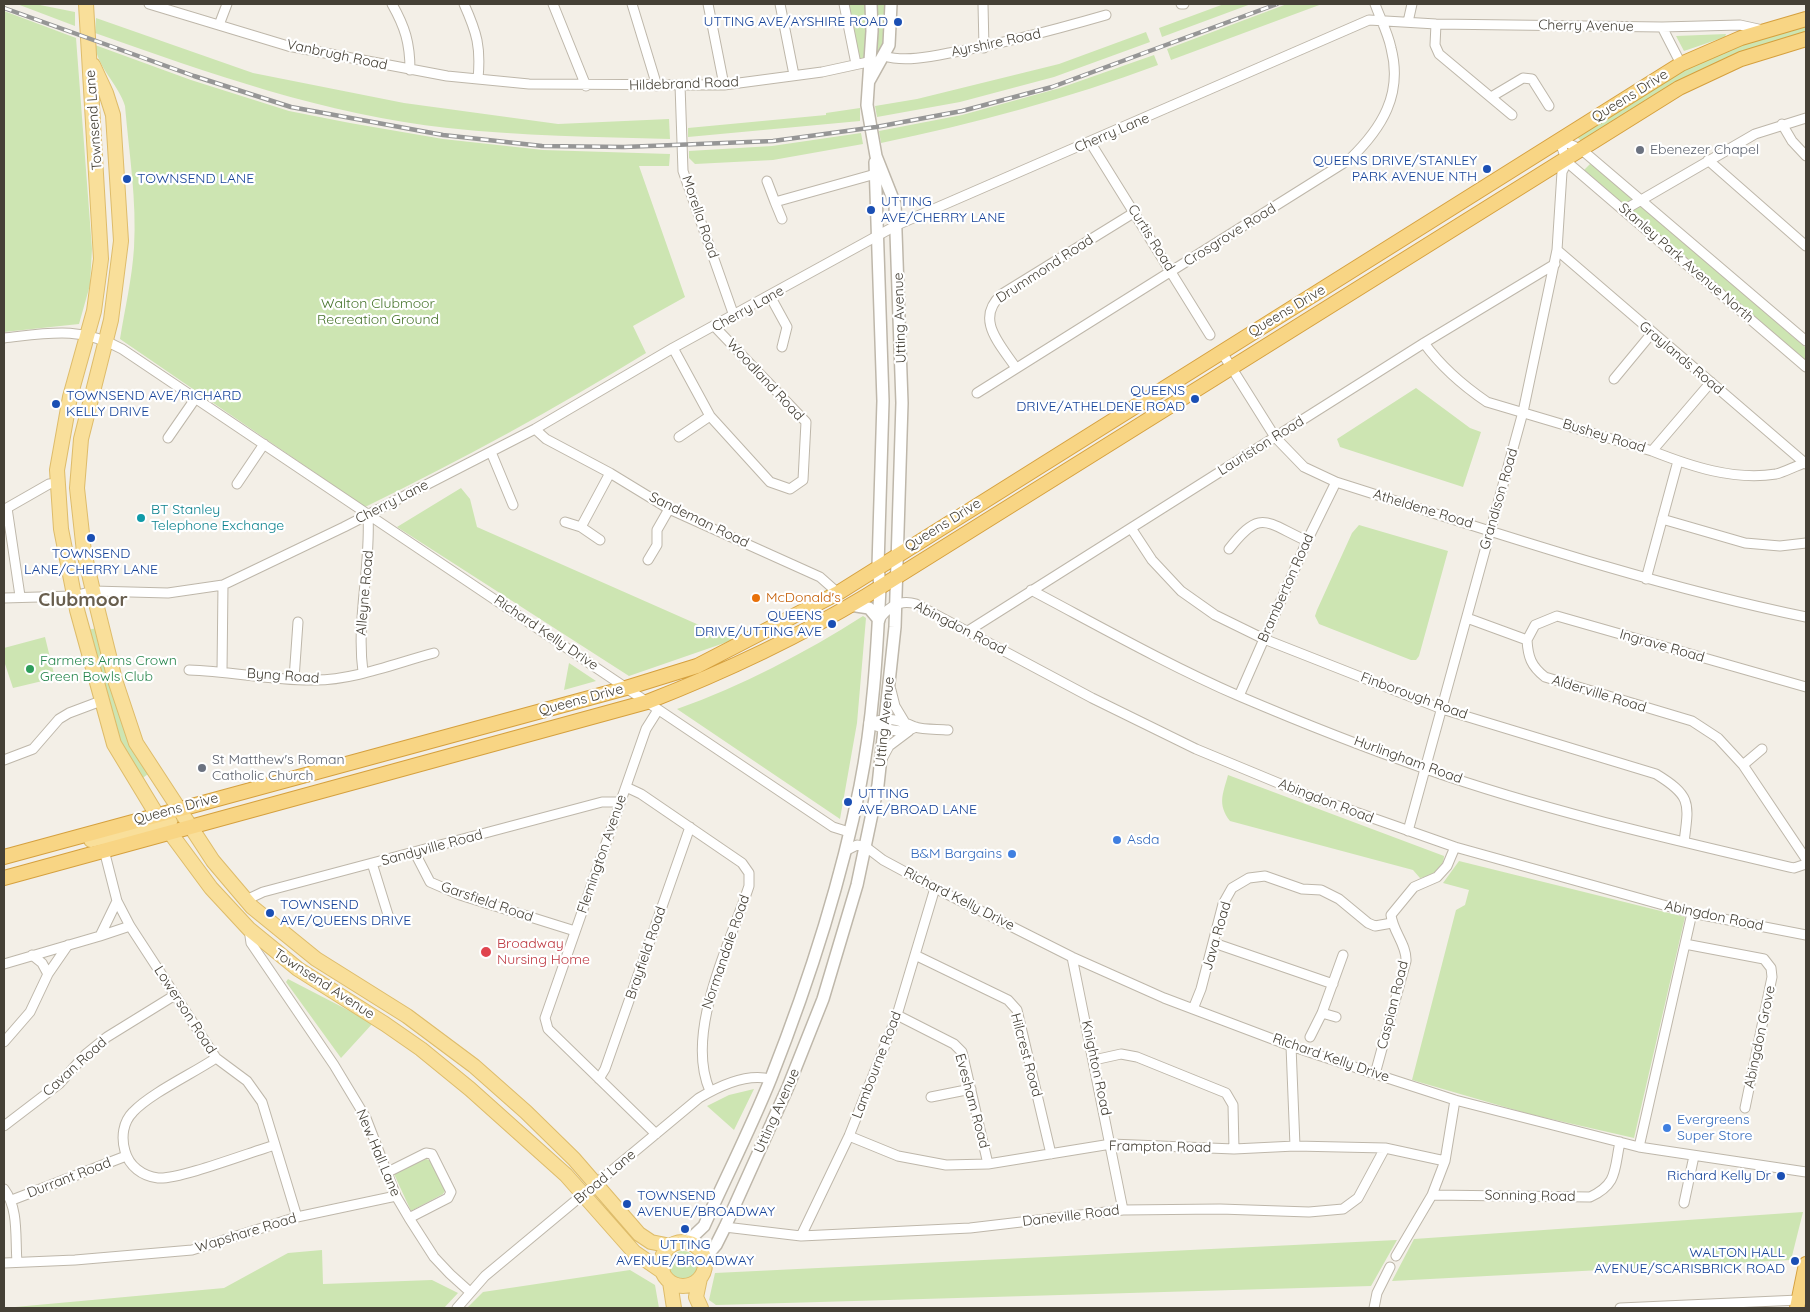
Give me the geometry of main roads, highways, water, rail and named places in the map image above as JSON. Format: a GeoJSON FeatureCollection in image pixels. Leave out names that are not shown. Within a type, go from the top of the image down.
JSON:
{"type":"FeatureCollection","features":[{"type":"Feature","properties":{"kind":"highway","name":"Queens Drive"},"geometry":{"type":"LineString","coordinates":[[4,878],[104,850],[163,823],[177,809],[626,688],[697,666],[838,593],[897,554],[1221,351],[1379,255],[1559,139],[1681,64],[1711,50],[1764,30],[1806,19]]}},
{"type":"Feature","properties":{"kind":"highway","name":"Queens Drive"},"geometry":{"type":"LineString","coordinates":[[4,856],[163,823],[189,826],[647,702],[785,643],[880,587],[1679,88],[1707,73],[1740,59],[1806,40]]}},
{"type":"Feature","properties":{"kind":"highway"},"geometry":{"type":"LineString","coordinates":[[1798,1304],[1806,1264]]}},
{"type":"Feature","properties":{"kind":"main road"},"geometry":{"type":"LineString","coordinates":[[86,4],[90,60]]}},
{"type":"Feature","properties":{"kind":"main road","name":"Townsend Lane"},"geometry":{"type":"LineString","coordinates":[[74,596],[61,529],[58,483],[61,441],[99,282],[102,240],[90,60]]}},
{"type":"Feature","properties":{"kind":"main road","name":"Townsend Lane"},"geometry":{"type":"LineString","coordinates":[[90,60],[106,93],[113,115],[122,240],[119,270],[106,340],[81,439],[77,488],[84,552],[93,592]]}},
{"type":"Feature","properties":{"kind":"main road","name":"Townsend Avenue"},"geometry":{"type":"LineString","coordinates":[[93,592],[129,725],[136,743],[177,809],[213,861],[246,900],[316,959],[407,1016],[474,1066],[526,1112],[596,1184],[639,1234],[651,1242],[671,1246]]}},
{"type":"Feature","properties":{"kind":"main road","name":"Townsend Avenue"},"geometry":{"type":"LineString","coordinates":[[74,596],[114,744],[163,823],[221,901],[249,929],[298,969],[351,1001],[421,1050],[499,1115],[584,1195],[634,1252],[667,1277]]}},
{"type":"Feature","properties":{"kind":"main road"},"geometry":{"type":"LineString","coordinates":[[674,1308],[662,1258],[671,1246],[686,1243],[698,1248],[704,1259],[705,1266],[696,1297],[701,1308]]}},
{"type":"Feature","properties":{"kind":"main road"},"geometry":{"type":"LineString","coordinates":[[667,1277],[676,1285],[689,1285],[700,1278]]}},
{"type":"Feature","properties":{"kind":"railway"},"geometry":{"type":"LineString","coordinates":[[4,8],[194,76],[291,107],[443,135],[542,146],[624,147],[773,141],[876,127],[962,111],[1052,87],[1277,4]]}},
{"type":"Feature","properties":{"kind":"place","name":"UTTING AVE/AYSHIRE ROAD"},"geometry":{"type":"Point","coordinates":[898,22]}},
{"type":"Feature","properties":{"kind":"place","name":"Ebenezer Chapel"},"geometry":{"type":"Point","coordinates":[1640,150]}},
{"type":"Feature","properties":{"kind":"place","name":"QUEENS DRIVE/STANLEY PARK AVENUE NTH"},"geometry":{"type":"Point","coordinates":[1487,169]}},
{"type":"Feature","properties":{"kind":"place","name":"TOWNSEND LANE"},"geometry":{"type":"Point","coordinates":[127,179]}},
{"type":"Feature","properties":{"kind":"place","name":"UTTING AVE/CHERRY LANE"},"geometry":{"type":"Point","coordinates":[871,210]}},
{"type":"Feature","properties":{"kind":"place","name":"QUEENS DRIVE/ATHELDENE ROAD"},"geometry":{"type":"Point","coordinates":[1195,399]}},
{"type":"Feature","properties":{"kind":"place","name":"TOWNSEND AVE/RICHARD KELLY DRIVE"},"geometry":{"type":"Point","coordinates":[56,404]}},
{"type":"Feature","properties":{"kind":"place","name":"BT Stanley Telephone Exchange"},"geometry":{"type":"Point","coordinates":[141,518]}},
{"type":"Feature","properties":{"kind":"place","name":"TOWNSEND LANE/CHERRY LANE"},"geometry":{"type":"Point","coordinates":[91,538]}},
{"type":"Feature","properties":{"kind":"place","name":"McDonald's"},"geometry":{"type":"Point","coordinates":[756,598]}},
{"type":"Feature","properties":{"kind":"place","name":"QUEENS DRIVE/UTTING AVE"},"geometry":{"type":"Point","coordinates":[832,624]}},
{"type":"Feature","properties":{"kind":"place","name":"Farmers Arms Crown Green Bowls Club"},"geometry":{"type":"Point","coordinates":[30,669]}},
{"type":"Feature","properties":{"kind":"place","name":"St Matthew's Roman Catholic Church"},"geometry":{"type":"Point","coordinates":[202,768]}},
{"type":"Feature","properties":{"kind":"place","name":"UTTING AVE/BROAD LANE"},"geometry":{"type":"Point","coordinates":[848,802]}},
{"type":"Feature","properties":{"kind":"place","name":"Asda"},"geometry":{"type":"Point","coordinates":[1117,840]}},
{"type":"Feature","properties":{"kind":"place","name":"B&M Bargains"},"geometry":{"type":"Point","coordinates":[1012,854]}},
{"type":"Feature","properties":{"kind":"place","name":"TOWNSEND AVE/QUEENS DRIVE"},"geometry":{"type":"Point","coordinates":[270,913]}},
{"type":"Feature","properties":{"kind":"place","name":"Broadway Nursing Home"},"geometry":{"type":"Point","coordinates":[486,952]}},
{"type":"Feature","properties":{"kind":"place","name":"Evergreens Super Store"},"geometry":{"type":"Point","coordinates":[1667,1128]}},
{"type":"Feature","properties":{"kind":"place","name":"Richard Kelly Dr"},"geometry":{"type":"Point","coordinates":[1781,1176]}},
{"type":"Feature","properties":{"kind":"place","name":"TOWNSEND AVENUE/BROADWAY"},"geometry":{"type":"Point","coordinates":[627,1204]}},
{"type":"Feature","properties":{"kind":"place","name":"UTTING AVENUE/BROADWAY"},"geometry":{"type":"Point","coordinates":[685,1229]}},
{"type":"Feature","properties":{"kind":"place","name":"WALTON HALL AVENUE/SCARISBRICK ROAD"},"geometry":{"type":"Point","coordinates":[1795,1261]}},
{"type":"Feature","properties":{"kind":"district","name":"Clubmoor"},"geometry":{"type":"Point","coordinates":[83,600]}},
{"type":"Feature","properties":{"kind":"park label","name":"Walton Clubmoor Recreation Ground"},"geometry":{"type":"Point","coordinates":[378,312]}}]}
